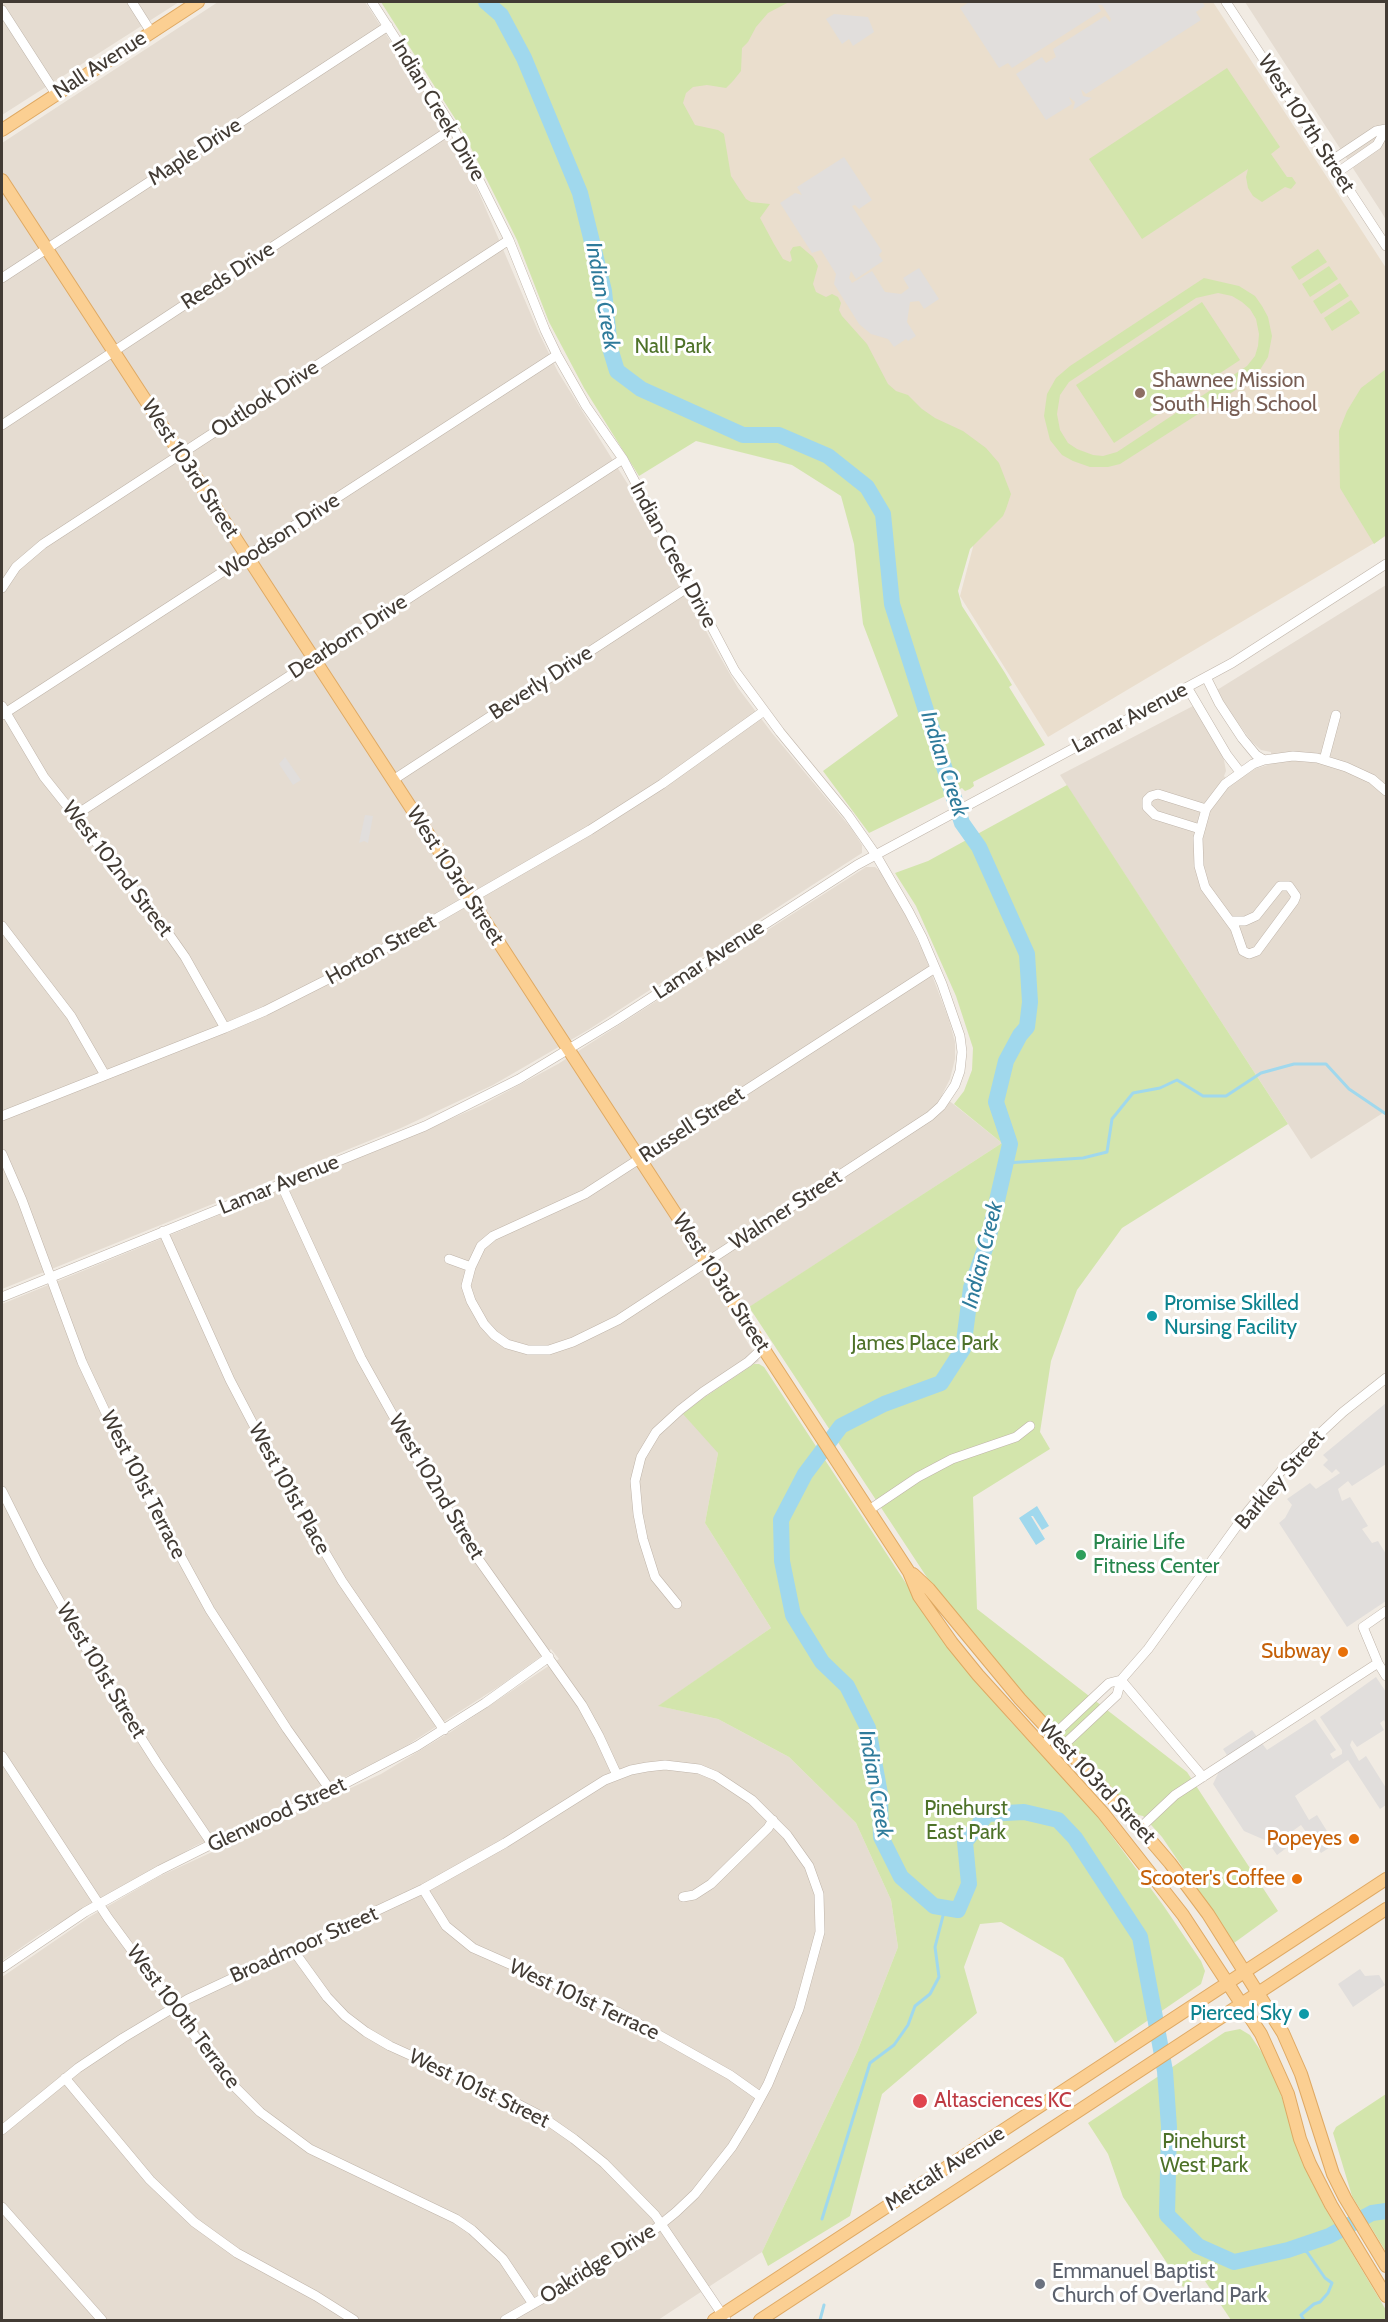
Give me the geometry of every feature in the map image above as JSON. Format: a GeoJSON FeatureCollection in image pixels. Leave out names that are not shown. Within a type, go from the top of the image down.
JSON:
{"type":"FeatureCollection","features":[{"type":"Feature","properties":{"kind":"main road","name":"Nall Avenue"},"geometry":{"type":"LineString","coordinates":[[2,130],[198,2]]}},
{"type":"Feature","properties":{"kind":"main road","name":"West 103rd Street"},"geometry":{"type":"LineString","coordinates":[[2,180],[909,1572],[920,1596],[952,1643],[986,1684],[1103,1812],[1184,1915],[1261,2034],[1288,2094],[1300,2139],[1310,2164],[1331,2205],[1386,2296]]}},
{"type":"Feature","properties":{"kind":"main road","name":"West 103rd Street"},"geometry":{"type":"LineString","coordinates":[[909,1572],[929,1589],[1000,1677],[1140,1827],[1190,1889],[1274,2017],[1294,2056],[1330,2164],[1345,2198],[1385,2264]]}},
{"type":"Feature","properties":{"kind":"main road","name":"Metcalf Avenue"},"geometry":{"type":"LineString","coordinates":[[721,2319],[1094,2070],[1386,1879]]}},
{"type":"Feature","properties":{"kind":"main road","name":"Metcalf Avenue"},"geometry":{"type":"LineString","coordinates":[[760,2320],[1386,1909]]}},
{"type":"Feature","properties":{"kind":"street"},"geometry":{"type":"LineString","coordinates":[[132,2],[152,32]]}},
{"type":"Feature","properties":{"kind":"street","name":"Indian Creek Drive"},"geometry":{"type":"LineString","coordinates":[[372,2],[453,128],[508,240],[557,355],[586,406],[622,459],[735,670],[764,711],[848,815],[876,855],[909,912],[935,968],[958,1028],[962,1052],[960,1071],[955,1086],[946,1099]]}},
{"type":"Feature","properties":{"kind":"street","name":"West 107th Street"},"geometry":{"type":"LineString","coordinates":[[1226,2],[1386,246]]}},
{"type":"Feature","properties":{"kind":"street"},"geometry":{"type":"LineString","coordinates":[[2,10],[56,94]]}},
{"type":"Feature","properties":{"kind":"street","name":"Maple Drive"},"geometry":{"type":"LineString","coordinates":[[2,278],[388,26]]}},
{"type":"Feature","properties":{"kind":"street","name":"Reeds Drive"},"geometry":{"type":"LineString","coordinates":[[2,425],[453,128]]}},
{"type":"Feature","properties":{"kind":"street"},"geometry":{"type":"LineString","coordinates":[[1331,161],[1376,131],[1386,129]]}},
{"type":"Feature","properties":{"kind":"street"},"geometry":{"type":"LineString","coordinates":[[1338,172],[1377,145],[1386,129]]}},
{"type":"Feature","properties":{"kind":"street","name":"Outlook Drive"},"geometry":{"type":"LineString","coordinates":[[2,588],[16,567],[35,550],[508,240]]}},
{"type":"Feature","properties":{"kind":"street","name":"Woodson Drive"},"geometry":{"type":"LineString","coordinates":[[3,711],[247,557],[557,355]]}},
{"type":"Feature","properties":{"kind":"street","name":"Dearborn Drive"},"geometry":{"type":"LineString","coordinates":[[74,816],[622,459]]}},
{"type":"Feature","properties":{"kind":"street","name":"Lamar Avenue"},"geometry":{"type":"LineString","coordinates":[[2,1297],[435,1121],[484,1097],[569,1050],[838,876],[1206,677],[1386,564]]}},
{"type":"Feature","properties":{"kind":"street","name":"Beverly Drive"},"geometry":{"type":"LineString","coordinates":[[393,780],[690,586]]}},
{"type":"Feature","properties":{"kind":"street"},"geometry":{"type":"LineString","coordinates":[[1206,677],[1219,703],[1242,738],[1263,760]]}},
{"type":"Feature","properties":{"kind":"street"},"geometry":{"type":"LineString","coordinates":[[1187,687],[1227,755],[1240,772]]}},
{"type":"Feature","properties":{"kind":"street","name":"West 102nd Street"},"geometry":{"type":"LineString","coordinates":[[3,711],[44,777],[185,957],[225,1028]]}},
{"type":"Feature","properties":{"kind":"street","name":"Horton Street"},"geometry":{"type":"LineString","coordinates":[[2,1116],[225,1028],[352,968],[590,830],[662,784],[764,711]]}},
{"type":"Feature","properties":{"kind":"street"},"geometry":{"type":"LineString","coordinates":[[1324,760],[1336,715]]}},
{"type":"Feature","properties":{"kind":"street"},"geometry":{"type":"LineString","coordinates":[[1230,921],[1245,921],[1256,916],[1280,886],[1289,886],[1295,892],[1294,901],[1257,951],[1254,953],[1243,951],[1239,937],[1230,921],[1212,899],[1202,877],[1198,855],[1200,829],[1206,809],[1216,794],[1240,772],[1263,760],[1293,756],[1324,760],[1361,773],[1386,791]]}},
{"type":"Feature","properties":{"kind":"street"},"geometry":{"type":"LineString","coordinates":[[1200,829],[1155,815],[1148,807],[1147,800],[1158,794],[1206,809]]}},
{"type":"Feature","properties":{"kind":"street"},"geometry":{"type":"LineString","coordinates":[[2,926],[71,1016],[105,1075]]}},
{"type":"Feature","properties":{"kind":"street","name":"Russell Street"},"geometry":{"type":"LineString","coordinates":[[471,1267],[482,1246],[501,1231],[575,1199],[935,968]]}},
{"type":"Feature","properties":{"kind":"street","name":"Walmer Street"},"geometry":{"type":"LineString","coordinates":[[471,1267],[466,1286],[471,1301],[484,1324],[494,1335],[507,1344],[528,1350],[549,1350],[602,1328],[707,1262],[930,1116],[946,1099]]}},
{"type":"Feature","properties":{"kind":"street","name":"West 101st Terrace"},"geometry":{"type":"LineString","coordinates":[[2,1154],[22,1200],[82,1362],[162,1525],[242,1661],[331,1791]]}},
{"type":"Feature","properties":{"kind":"street","name":"West 102nd Street"},"geometry":{"type":"LineString","coordinates":[[281,1184],[333,1301],[391,1415],[479,1560],[582,1705],[616,1775]]}},
{"type":"Feature","properties":{"kind":"street","name":"West 101st Place"},"geometry":{"type":"LineString","coordinates":[[163,1231],[230,1380],[284,1483],[342,1581],[444,1730]]}},
{"type":"Feature","properties":{"kind":"street"},"geometry":{"type":"LineString","coordinates":[[449,1259],[471,1267]]}},
{"type":"Feature","properties":{"kind":"street"},"geometry":{"type":"LineString","coordinates":[[677,1604],[655,1577],[643,1539],[635,1481],[641,1457],[656,1432],[671,1418],[703,1392],[748,1362],[763,1348]]}},
{"type":"Feature","properties":{"kind":"street","name":"Barkley Street"},"geometry":{"type":"LineString","coordinates":[[1052,1756],[1117,1695],[1121,1680],[1148,1649],[1244,1516],[1286,1465],[1343,1412],[1386,1378]]}},
{"type":"Feature","properties":{"kind":"street"},"geometry":{"type":"LineString","coordinates":[[868,1510],[952,1459],[1016,1437],[1030,1426]]}},
{"type":"Feature","properties":{"kind":"street","name":"West 101st Street"},"geometry":{"type":"LineString","coordinates":[[2,1491],[39,1565],[101,1675],[212,1844]]}},
{"type":"Feature","properties":{"kind":"street"},"geometry":{"type":"LineString","coordinates":[[1386,1611],[1363,1627],[1386,1676]]}},
{"type":"Feature","properties":{"kind":"street","name":"Glenwood Street"},"geometry":{"type":"LineString","coordinates":[[2,1968],[99,1904],[212,1844],[371,1772],[444,1730],[514,1684],[549,1657]]}},
{"type":"Feature","properties":{"kind":"street"},"geometry":{"type":"LineString","coordinates":[[1140,1827],[1175,1796],[1378,1663]]}},
{"type":"Feature","properties":{"kind":"street"},"geometry":{"type":"LineString","coordinates":[[1121,1680],[1203,1777]]}},
{"type":"Feature","properties":{"kind":"street","name":"Barkley Street"},"geometry":{"type":"LineString","coordinates":[[1042,1746],[1109,1683],[1121,1680]]}},
{"type":"Feature","properties":{"kind":"street","name":"West 100th Terrace"},"geometry":{"type":"LineString","coordinates":[[2,1756],[99,1904],[219,2069],[260,2112],[310,2149],[456,2219],[472,2230],[503,2259],[533,2304]]}},
{"type":"Feature","properties":{"kind":"street","name":"Broadmoor Street"},"geometry":{"type":"LineString","coordinates":[[2,2130],[65,2078],[123,2038],[174,2007],[209,1988],[423,1889],[505,1843],[616,1775],[631,1770],[665,1765],[699,1770],[739,1789],[773,1820]]}},
{"type":"Feature","properties":{"kind":"street"},"geometry":{"type":"LineString","coordinates":[[683,1897],[694,1895],[711,1884],[768,1828],[773,1820]]}},
{"type":"Feature","properties":{"kind":"street","name":"Oakridge Drive"},"geometry":{"type":"LineString","coordinates":[[505,2320],[633,2247],[662,2225],[695,2194],[712,2174],[732,2147],[761,2097],[787,2043],[799,2009],[820,1932],[819,1894],[809,1866],[797,1847],[773,1820]]}},
{"type":"Feature","properties":{"kind":"street","name":"West 101st Terrace"},"geometry":{"type":"LineString","coordinates":[[423,1889],[446,1926],[473,1948],[618,2012],[730,2075],[761,2097]]}},
{"type":"Feature","properties":{"kind":"street","name":"West 101st Street"},"geometry":{"type":"LineString","coordinates":[[293,1950],[327,1997],[345,2016],[366,2032],[390,2046],[541,2116],[604,2163],[633,2191],[662,2225],[721,2319]]}},
{"type":"Feature","properties":{"kind":"street"},"geometry":{"type":"LineString","coordinates":[[65,2078],[150,2180],[194,2222],[237,2253],[323,2300],[354,2320]]}},
{"type":"Feature","properties":{"kind":"street"},"geometry":{"type":"LineString","coordinates":[[2,2207],[102,2320]]}},
{"type":"Feature","properties":{"kind":"shaded area"},"geometry":{"type":"Polygon","coordinates":[[[2,2],[179,2],[2,115],[2,2]]]}},
{"type":"Feature","properties":{"kind":"shaded area"},"geometry":{"type":"Polygon","coordinates":[[[218,2],[365,2],[433,107],[462,160],[479,193],[558,372],[632,491],[738,688],[772,733],[851,828],[862,845],[862,853],[588,1030],[493,1085],[401,1128],[2,1289],[2,143],[218,2]]]}},
{"type":"Feature","properties":{"kind":"shaded area","name":"Shawnee Mission South High School"},"geometry":{"type":"Polygon","coordinates":[[[786,2],[1213,2],[1386,268],[1386,536],[1048,737],[960,596],[973,547],[972,501],[659,119],[745,24],[786,2]]]}},
{"type":"Feature","properties":{"kind":"shaded area"},"geometry":{"type":"Polygon","coordinates":[[[969,2],[1202,2],[1205,6],[1196,12],[1201,20],[1086,94],[1081,89],[1083,96],[1092,98],[1073,110],[1075,102],[1069,97],[1072,104],[1046,120],[1016,74],[1042,57],[1046,63],[1056,57],[1053,49],[1105,16],[1110,22],[1111,19],[1102,5],[1098,5],[1101,11],[1012,68],[1008,63],[999,68],[960,8],[969,2]]]}},
{"type":"Feature","properties":{"kind":"shaded area"},"geometry":{"type":"Polygon","coordinates":[[[1245,2],[1386,2],[1386,220],[1382,213],[1245,2]]]}},
{"type":"Feature","properties":{"kind":"shaded area"},"geometry":{"type":"Polygon","coordinates":[[[834,14],[868,17],[874,32],[853,46],[849,39],[842,44],[826,19],[834,14]]]}},
{"type":"Feature","properties":{"kind":"shaded area"},"geometry":{"type":"Polygon","coordinates":[[[844,157],[872,200],[859,209],[855,205],[852,206],[882,251],[879,255],[883,261],[856,279],[851,271],[849,278],[852,283],[872,271],[885,292],[901,294],[909,288],[903,278],[919,268],[939,299],[924,309],[919,301],[910,302],[907,322],[916,336],[894,347],[888,339],[871,334],[859,324],[834,284],[836,274],[821,250],[812,253],[780,203],[795,193],[802,195],[797,187],[844,157]]]}},
{"type":"Feature","properties":{"kind":"shaded area"},"geometry":{"type":"Polygon","coordinates":[[[1386,585],[1386,1111],[1311,1159],[1060,775],[1193,706],[1223,755],[1226,771],[1224,776],[1231,784],[1255,769],[1271,764],[1271,752],[1261,750],[1252,742],[1217,690],[1386,585]]]}},
{"type":"Feature","properties":{"kind":"shaded area"},"geometry":{"type":"Polygon","coordinates":[[[285,757],[301,780],[293,785],[279,764],[285,757]]]}},
{"type":"Feature","properties":{"kind":"shaded area"},"geometry":{"type":"Polygon","coordinates":[[[365,815],[373,816],[368,843],[364,841],[359,843],[365,815]]]}},
{"type":"Feature","properties":{"kind":"shaded area"},"geometry":{"type":"Polygon","coordinates":[[[866,867],[875,867],[881,872],[905,914],[924,954],[949,1020],[955,1042],[955,1059],[950,1079],[942,1095],[1002,1143],[733,1318],[759,1361],[702,1399],[718,1453],[705,1523],[771,1628],[659,1706],[718,1719],[789,1757],[856,1823],[891,1900],[898,1947],[857,2052],[762,2252],[658,2320],[2,2320],[2,1977],[91,1916],[158,1877],[381,1774],[452,1731],[559,1659],[551,1649],[501,1685],[406,1746],[358,1771],[195,1846],[39,1935],[2,1961],[2,1304],[424,1131],[482,1105],[558,1064],[866,867]]]}},
{"type":"Feature","properties":{"kind":"shaded area"},"geometry":{"type":"Polygon","coordinates":[[[1386,1403],[1386,1464],[1352,1486],[1348,1481],[1338,1489],[1342,1501],[1350,1497],[1368,1526],[1362,1529],[1372,1543],[1378,1541],[1386,1554],[1386,1601],[1347,1627],[1279,1523],[1285,1518],[1292,1505],[1287,1499],[1310,1483],[1316,1489],[1340,1473],[1336,1469],[1332,1473],[1323,1465],[1328,1460],[1323,1455],[1386,1403]]]}},
{"type":"Feature","properties":{"kind":"shaded area"},"geometry":{"type":"Polygon","coordinates":[[[1376,1677],[1386,1692],[1386,1724],[1384,1720],[1380,1723],[1384,1730],[1357,1747],[1352,1740],[1350,1745],[1359,1761],[1366,1756],[1386,1788],[1386,1805],[1380,1809],[1348,1760],[1295,1796],[1309,1820],[1317,1815],[1335,1844],[1321,1853],[1301,1825],[1284,1837],[1289,1846],[1277,1855],[1267,1841],[1244,1831],[1213,1784],[1227,1755],[1223,1749],[1252,1730],[1267,1750],[1315,1719],[1336,1750],[1330,1754],[1333,1759],[1342,1754],[1342,1750],[1320,1717],[1376,1677]]]}},
{"type":"Feature","properties":{"kind":"shaded area"},"geometry":{"type":"Polygon","coordinates":[[[1360,1969],[1365,1976],[1379,1975],[1385,1985],[1353,2007],[1338,1984],[1360,1969]]]}},
{"type":"Feature","properties":{"kind":"green space","name":"Nall Park"},"geometry":{"type":"Polygon","coordinates":[[[381,2],[789,2],[768,13],[756,27],[742,48],[741,71],[726,88],[707,85],[693,87],[686,93],[683,103],[695,125],[718,130],[724,134],[731,176],[746,199],[751,202],[770,204],[760,218],[783,259],[790,262],[792,260],[790,252],[793,247],[800,246],[813,257],[818,266],[813,284],[816,292],[826,297],[832,294],[838,297],[842,316],[867,344],[888,384],[896,391],[908,395],[935,418],[963,431],[986,448],[999,463],[1011,494],[1003,516],[970,549],[958,591],[962,606],[1005,673],[1012,685],[1009,687],[1045,745],[973,782],[974,786],[970,789],[965,791],[962,788],[869,833],[823,771],[898,716],[863,624],[854,544],[841,496],[792,465],[696,441],[639,476],[584,388],[549,322],[517,240],[461,128],[381,2]]]}},
{"type":"Feature","properties":{"kind":"green space"},"geometry":{"type":"Polygon","coordinates":[[[1227,68],[1280,147],[1271,154],[1287,177],[1292,177],[1296,183],[1291,189],[1285,187],[1262,202],[1253,196],[1248,188],[1246,177],[1248,169],[1142,239],[1089,159],[1227,68]]]}},
{"type":"Feature","properties":{"kind":"green space"},"geometry":{"type":"Polygon","coordinates":[[[1318,249],[1327,262],[1299,280],[1291,267],[1318,249]]]}},
{"type":"Feature","properties":{"kind":"green space"},"geometry":{"type":"Polygon","coordinates":[[[1329,266],[1338,279],[1310,297],[1302,284],[1329,266]]]}},
{"type":"Feature","properties":{"kind":"green space"},"geometry":{"type":"Polygon","coordinates":[[[1204,278],[1239,286],[1255,296],[1268,317],[1272,336],[1268,357],[1258,373],[1245,384],[1120,464],[1108,467],[1090,467],[1073,461],[1062,455],[1050,440],[1044,416],[1047,394],[1056,378],[1070,366],[1204,278]],[[1218,293],[1196,298],[1069,382],[1060,395],[1057,414],[1060,430],[1068,443],[1093,455],[1103,456],[1117,452],[1247,366],[1255,356],[1258,346],[1259,334],[1256,319],[1250,309],[1232,296],[1218,293]]]}},
{"type":"Feature","properties":{"kind":"green space"},"geometry":{"type":"Polygon","coordinates":[[[1340,283],[1349,296],[1321,314],[1313,301],[1340,283]]]}},
{"type":"Feature","properties":{"kind":"green space"},"geometry":{"type":"Polygon","coordinates":[[[1351,300],[1360,313],[1332,331],[1324,318],[1351,300]]]}},
{"type":"Feature","properties":{"kind":"green space"},"geometry":{"type":"Polygon","coordinates":[[[1202,302],[1240,360],[1114,443],[1076,385],[1202,302]]]}},
{"type":"Feature","properties":{"kind":"green space"},"geometry":{"type":"Polygon","coordinates":[[[1386,369],[1386,535],[1374,544],[1340,488],[1339,431],[1347,411],[1361,388],[1386,369]]]}},
{"type":"Feature","properties":{"kind":"green space","name":"James Place Park"},"geometry":{"type":"Polygon","coordinates":[[[1067,785],[1288,1124],[1122,1228],[1077,1290],[1051,1361],[1040,1432],[1050,1449],[973,1497],[977,1609],[1187,1772],[1278,1911],[1234,1943],[1162,1837],[1143,1816],[1134,1814],[1072,1749],[1053,1725],[1046,1722],[930,1582],[749,1307],[1002,1143],[954,1104],[964,1091],[972,1070],[973,1048],[956,996],[916,906],[895,873],[928,861],[1067,785]]]}},
{"type":"Feature","properties":{"kind":"green space","name":"Pinehurst East Park"},"geometry":{"type":"Polygon","coordinates":[[[754,1364],[764,1367],[951,1652],[1100,1820],[1163,1905],[1201,1961],[1205,1971],[1201,1984],[1115,2043],[1063,1958],[1001,1922],[980,1924],[964,1967],[977,2013],[882,2094],[850,2216],[768,2266],[762,2252],[857,2052],[898,1947],[891,1900],[856,1823],[789,1757],[718,1719],[658,1706],[771,1628],[705,1523],[718,1453],[683,1414],[754,1364]]]}},
{"type":"Feature","properties":{"kind":"green space","name":"Pinehurst West Park"},"geometry":{"type":"Polygon","coordinates":[[[1240,2029],[1250,2035],[1269,2063],[1303,2164],[1325,2208],[1386,2310],[1386,2320],[1231,2320],[1201,2275],[1183,2287],[1123,2197],[1108,2154],[1088,2123],[1225,2032],[1240,2029]]]}},
{"type":"Feature","properties":{"kind":"green space"},"geometry":{"type":"Polygon","coordinates":[[[1386,2094],[1386,2252],[1352,2196],[1333,2133],[1336,2127],[1386,2094]]]}},
{"type":"Feature","properties":{"kind":"water"},"geometry":{"type":"Polygon","coordinates":[[[1037,1506],[1049,1526],[1042,1530],[1031,1516],[1045,1539],[1036,1545],[1019,1518],[1037,1506]]]}},
{"type":"Feature","properties":{"kind":"waterway","name":"Indian Creek"},"geometry":{"type":"LineString","coordinates":[[486,2],[501,15],[524,58],[580,193],[604,291],[610,348],[617,371],[641,389],[743,435],[779,435],[828,456],[867,487],[883,514],[892,604],[962,823],[979,847],[1027,954],[1030,1002],[1027,1027],[1006,1061],[996,1102],[1010,1144],[988,1240],[971,1288],[963,1349],[941,1383],[884,1404],[841,1426],[805,1474],[781,1520],[782,1561],[793,1615],[822,1662],[847,1686],[868,1728],[880,1794],[881,1837],[901,1877],[934,1906],[958,1910],[969,1884],[965,1842],[987,1814],[1024,1812],[1058,1820],[1075,1838],[1140,1937],[1165,2071],[1169,2127],[1167,2215],[1198,2246],[1234,2262],[1288,2250],[1329,2236],[1372,2213],[1386,2211]]}},
{"type":"Feature","properties":{"kind":"waterway"},"geometry":{"type":"LineString","coordinates":[[1006,1163],[1083,1158],[1107,1152],[1112,1119],[1133,1093],[1160,1088],[1177,1080],[1203,1096],[1226,1096],[1261,1073],[1294,1064],[1326,1064],[1349,1089],[1386,1114]]}},
{"type":"Feature","properties":{"kind":"waterway"},"geometry":{"type":"LineString","coordinates":[[822,2219],[870,2063],[894,2045],[908,2025],[915,2006],[930,1994],[939,1977],[935,1947],[945,1908]]}},
{"type":"Feature","properties":{"kind":"waterway","name":"Indian Creek"},"geometry":{"type":"LineString","coordinates":[[1295,2247],[1307,2252],[1325,2278],[1332,2283],[1328,2293],[1320,2302],[1301,2315],[1304,2320]]}},
{"type":"Feature","properties":{"kind":"waterway"},"geometry":{"type":"LineString","coordinates":[[820,2320],[824,2305]]}},
{"type":"Feature","properties":{"kind":"place","name":"Shawnee Mission South High School"},"geometry":{"type":"Point","coordinates":[1140,393]}},
{"type":"Feature","properties":{"kind":"place","name":"Promise Skilled Nursing Facility"},"geometry":{"type":"Point","coordinates":[1152,1316]}},
{"type":"Feature","properties":{"kind":"place","name":"Prairie Life Fitness Center"},"geometry":{"type":"Point","coordinates":[1081,1555]}},
{"type":"Feature","properties":{"kind":"place","name":"Subway"},"geometry":{"type":"Point","coordinates":[1343,1652]}},
{"type":"Feature","properties":{"kind":"place","name":"Popeyes"},"geometry":{"type":"Point","coordinates":[1354,1839]}},
{"type":"Feature","properties":{"kind":"place","name":"Scooter's Coffee"},"geometry":{"type":"Point","coordinates":[1297,1879]}},
{"type":"Feature","properties":{"kind":"place","name":"Pierced Sky"},"geometry":{"type":"Point","coordinates":[1304,2014]}},
{"type":"Feature","properties":{"kind":"place","name":"Altasciences KC"},"geometry":{"type":"Point","coordinates":[920,2101]}},
{"type":"Feature","properties":{"kind":"place","name":"Emmanuel Baptist Church of Overland Park"},"geometry":{"type":"Point","coordinates":[1040,2284]}}]}
